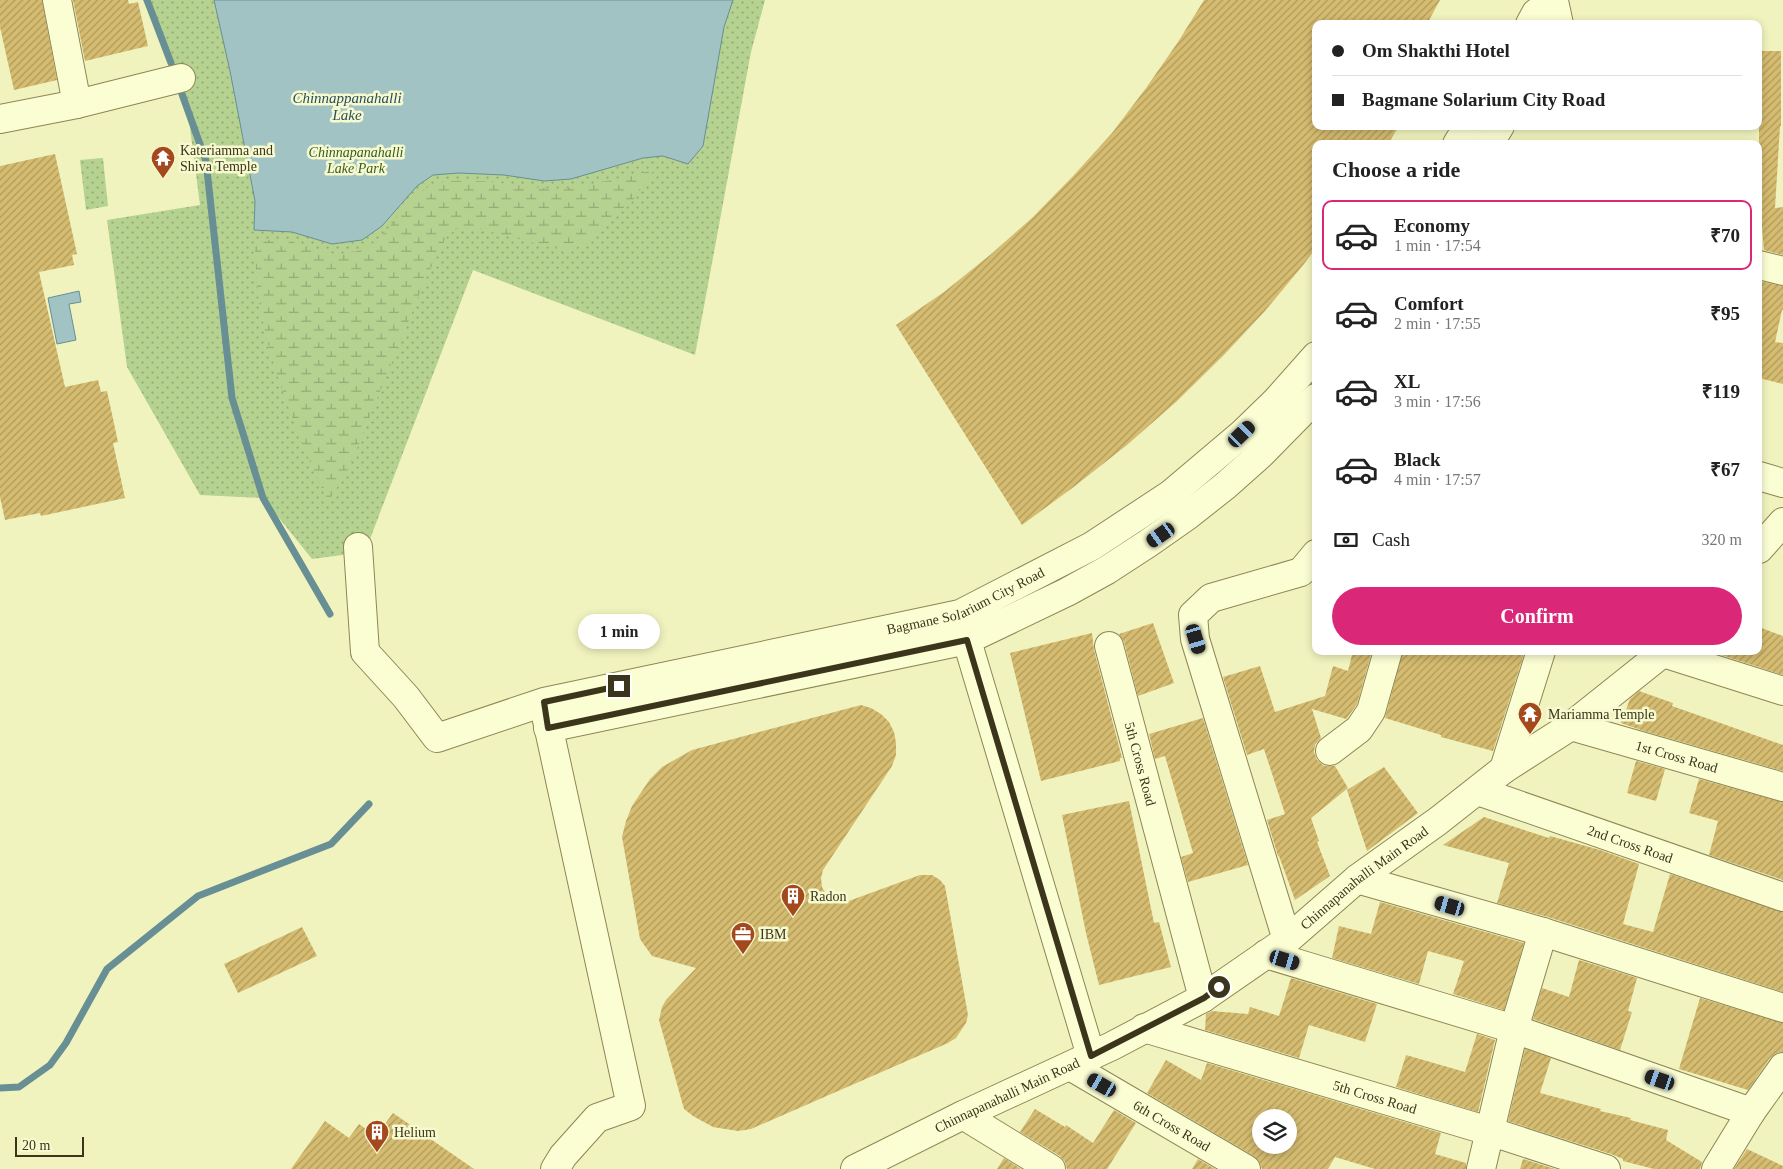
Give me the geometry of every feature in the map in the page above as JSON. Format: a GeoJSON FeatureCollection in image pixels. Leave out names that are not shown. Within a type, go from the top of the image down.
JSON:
{"type":"FeatureCollection","features":[{"type":"Feature","properties":{"kind":"street"},"geometry":{"type":"LineString","coordinates":[[57,0],[77,104]]}},
{"type":"Feature","properties":{"kind":"street"},"geometry":{"type":"LineString","coordinates":[[1532,20],[1536,13],[1554,1],[1558,20]]}},
{"type":"Feature","properties":{"kind":"street"},"geometry":{"type":"LineString","coordinates":[[0,119],[77,104],[181,78]]}},
{"type":"Feature","properties":{"kind":"street"},"geometry":{"type":"LineString","coordinates":[[1762,266],[1783,271]]}},
{"type":"Feature","properties":{"kind":"street","name":"Bagmane Solarium City Road"},"geometry":{"type":"LineString","coordinates":[[546,715],[960,614],[1030,580],[1092,546],[1170,494],[1242,434],[1276,401],[1312,360]]}},
{"type":"Feature","properties":{"kind":"street","name":"Bagmane Solarium City Road"},"geometry":{"type":"LineString","coordinates":[[546,715],[967,640],[1067,592],[1148,544],[1225,486],[1261,454],[1312,402]]}},
{"type":"Feature","properties":{"kind":"street"},"geometry":{"type":"LineString","coordinates":[[1762,477],[1783,484]]}},
{"type":"Feature","properties":{"kind":"street"},"geometry":{"type":"LineString","coordinates":[[1762,546],[1783,522]]}},
{"type":"Feature","properties":{"kind":"street"},"geometry":{"type":"LineString","coordinates":[[358,547],[365,652],[406,697],[437,738],[546,715],[631,1106],[597,1118],[563,1156],[555,1169]]}},
{"type":"Feature","properties":{"kind":"street"},"geometry":{"type":"LineString","coordinates":[[1312,559],[1301,572],[1211,598],[1193,615],[1196,639],[1276,947],[1751,1112]]}},
{"type":"Feature","properties":{"kind":"street"},"geometry":{"type":"LineString","coordinates":[[960,614],[1080,1061]]}},
{"type":"Feature","properties":{"kind":"street","name":"5th Cross Road"},"geometry":{"type":"LineString","coordinates":[[1109,646],[1204,998]]}},
{"type":"Feature","properties":{"kind":"street"},"geometry":{"type":"LineString","coordinates":[[1330,751],[1359,729],[1372,711],[1387,655]]}},
{"type":"Feature","properties":{"kind":"street"},"geometry":{"type":"LineString","coordinates":[[1504,769],[1540,655]]}},
{"type":"Feature","properties":{"kind":"street","name":"Chinnapanahalli Main Road"},"geometry":{"type":"LineString","coordinates":[[855,1169],[963,1115],[1080,1061],[1204,998],[1276,947],[1358,879],[1478,791],[1504,769],[1571,726],[1660,655]]}},
{"type":"Feature","properties":{"kind":"street"},"geometry":{"type":"LineString","coordinates":[[1673,655],[1783,691]]}},
{"type":"Feature","properties":{"kind":"street","name":"1st Cross Road"},"geometry":{"type":"LineString","coordinates":[[1571,726],[1783,787]]}},
{"type":"Feature","properties":{"kind":"street","name":"2nd Cross Road"},"geometry":{"type":"LineString","coordinates":[[1478,791],[1783,897]]}},
{"type":"Feature","properties":{"kind":"street"},"geometry":{"type":"LineString","coordinates":[[1358,879],[1543,932],[1783,1008]]}},
{"type":"Feature","properties":{"kind":"street"},"geometry":{"type":"LineString","coordinates":[[1481,1169],[1514,1029],[1543,932]]}},
{"type":"Feature","properties":{"kind":"street","name":"5th Cross Road"},"geometry":{"type":"LineString","coordinates":[[1144,1028],[1489,1131],[1606,1169]]}},
{"type":"Feature","properties":{"kind":"street","name":"6th Cross Road"},"geometry":{"type":"LineString","coordinates":[[1080,1061],[1246,1169]]}},
{"type":"Feature","properties":{"kind":"street"},"geometry":{"type":"LineString","coordinates":[[1716,1169],[1751,1112],[1783,1067]]}},
{"type":"Feature","properties":{"kind":"street"},"geometry":{"type":"LineString","coordinates":[[963,1115],[1051,1169]]}},
{"type":"Feature","properties":{"kind":"green space","name":"Chinnapanahalli Lake Park"},"geometry":{"type":"Polygon","coordinates":[[[143,0],[765,0],[751,52],[695,355],[473,270],[365,552],[312,559],[263,498],[200,495],[127,367],[107,220],[200,205],[186,97],[143,0]]]}},
{"type":"Feature","properties":{"kind":"green space"},"geometry":{"type":"Polygon","coordinates":[[[103,158],[108,206],[86,210],[80,160],[103,158]]]}},
{"type":"Feature","properties":{"kind":"green space"},"geometry":{"type":"Polygon","coordinates":[[[654,170],[630,204],[591,239],[569,252],[480,229],[458,228],[446,237],[426,278],[349,468],[328,502],[278,379],[259,301],[255,247],[265,240],[276,240],[296,243],[329,253],[337,254],[357,251],[383,235],[410,201],[421,192],[434,185],[451,181],[464,180],[560,189],[599,183],[654,170]]]}},
{"type":"Feature","properties":{"kind":"water","name":"Chinnappanahalli Lake"},"geometry":{"type":"Polygon","coordinates":[[[214,0],[733,0],[724,27],[703,146],[688,164],[663,156],[643,158],[571,179],[544,181],[504,175],[459,173],[433,175],[417,186],[382,226],[362,240],[332,244],[292,232],[254,230],[255,201],[214,0]]]}},
{"type":"Feature","properties":{"kind":"water"},"geometry":{"type":"Polygon","coordinates":[[[79,291],[81,302],[69,304],[76,340],[57,344],[48,298],[79,291]]]}},
{"type":"Feature","properties":{"kind":"building"},"geometry":{"type":"Polygon","coordinates":[[[0,0],[42,0],[57,80],[14,90],[0,27],[0,0]]]}},
{"type":"Feature","properties":{"kind":"building"},"geometry":{"type":"Polygon","coordinates":[[[73,0],[128,0],[129,4],[138,2],[148,46],[85,61],[73,0]]]}},
{"type":"Feature","properties":{"kind":"building"},"geometry":{"type":"Polygon","coordinates":[[[1204,0],[1440,0],[1429,20],[1312,20],[1312,130],[1397,130],[1390,140],[1312,140],[1312,253],[1304,264],[1265,311],[1176,402],[1127,445],[1022,525],[896,325],[944,292],[1033,217],[1112,133],[1178,42],[1204,0]]]}},
{"type":"Feature","properties":{"kind":"building"},"geometry":{"type":"Polygon","coordinates":[[[1762,51],[1781,51],[1781,126],[1775,208],[1783,207],[1783,255],[1764,250],[1762,227],[1762,140],[1759,140],[1759,130],[1762,130],[1762,51]]]}},
{"type":"Feature","properties":{"kind":"building"},"geometry":{"type":"Polygon","coordinates":[[[55,154],[77,254],[72,255],[74,265],[39,272],[65,387],[98,380],[101,392],[107,391],[118,442],[113,443],[125,498],[41,516],[40,513],[5,520],[0,497],[0,166],[55,154]]]}},
{"type":"Feature","properties":{"kind":"building"},"geometry":{"type":"Polygon","coordinates":[[[1762,282],[1783,286],[1783,310],[1775,342],[1783,343],[1783,384],[1762,379],[1762,282]]]}},
{"type":"Feature","properties":{"kind":"building"},"geometry":{"type":"Polygon","coordinates":[[[1153,623],[1174,683],[1138,696],[1124,642],[1119,634],[1153,623]]]}},
{"type":"Feature","properties":{"kind":"building"},"geometry":{"type":"Polygon","coordinates":[[[1762,628],[1783,636],[1783,675],[1721,655],[1762,655],[1762,628]]]}},
{"type":"Feature","properties":{"kind":"building"},"geometry":{"type":"Polygon","coordinates":[[[1092,633],[1094,650],[1122,758],[1120,758],[1120,761],[1041,781],[1010,653],[1092,633]]]}},
{"type":"Feature","properties":{"kind":"building"},"geometry":{"type":"Polygon","coordinates":[[[1352,655],[1371,655],[1357,704],[1346,719],[1312,709],[1321,738],[1315,745],[1314,752],[1317,760],[1324,766],[1335,766],[1348,788],[1311,818],[1319,841],[1317,842],[1330,876],[1295,900],[1278,856],[1267,820],[1285,814],[1264,749],[1247,755],[1223,677],[1260,666],[1275,712],[1325,696],[1333,666],[1348,671],[1352,655]]]}},
{"type":"Feature","properties":{"kind":"building"},"geometry":{"type":"Polygon","coordinates":[[[1402,655],[1524,655],[1493,751],[1441,737],[1441,735],[1385,718],[1402,655]]]}},
{"type":"Feature","properties":{"kind":"building"},"geometry":{"type":"Polygon","coordinates":[[[1639,691],[1673,703],[1672,706],[1783,745],[1783,771],[1621,723],[1630,699],[1639,691]]]}},
{"type":"Feature","properties":{"kind":"building","name":"Radon"},"geometry":{"type":"Polygon","coordinates":[[[861,705],[881,714],[889,722],[894,732],[896,755],[892,766],[823,870],[821,878],[822,887],[832,899],[846,902],[920,875],[932,875],[940,880],[945,886],[968,1015],[966,1023],[956,1038],[948,1043],[751,1129],[738,1131],[713,1127],[684,1109],[659,1020],[666,1000],[696,968],[652,956],[640,939],[622,837],[626,821],[632,806],[650,779],[662,767],[692,750],[861,705]]]}},
{"type":"Feature","properties":{"kind":"building"},"geometry":{"type":"Polygon","coordinates":[[[1203,718],[1248,865],[1188,882],[1181,857],[1193,853],[1165,756],[1155,759],[1149,734],[1203,718]]]}},
{"type":"Feature","properties":{"kind":"building"},"geometry":{"type":"Polygon","coordinates":[[[1636,761],[1665,769],[1656,801],[1627,793],[1636,761]]]}},
{"type":"Feature","properties":{"kind":"building"},"geometry":{"type":"Polygon","coordinates":[[[1384,767],[1418,813],[1367,851],[1347,790],[1384,767]]]}},
{"type":"Feature","properties":{"kind":"building"},"geometry":{"type":"Polygon","coordinates":[[[1699,779],[1783,802],[1783,880],[1709,855],[1718,821],[1689,813],[1699,779]]]}},
{"type":"Feature","properties":{"kind":"building"},"geometry":{"type":"Polygon","coordinates":[[[1129,801],[1154,923],[1159,922],[1171,967],[1099,985],[1086,933],[1062,815],[1129,801]]]}},
{"type":"Feature","properties":{"kind":"building"},"geometry":{"type":"Polygon","coordinates":[[[1484,817],[1549,838],[1550,836],[1600,850],[1639,864],[1623,924],[1653,932],[1670,874],[1783,912],[1783,992],[1548,917],[1497,903],[1509,863],[1443,845],[1484,817]]]}},
{"type":"Feature","properties":{"kind":"building"},"geometry":{"type":"Polygon","coordinates":[[[1380,902],[1524,943],[1504,1010],[1453,994],[1464,961],[1428,951],[1419,984],[1332,958],[1339,926],[1371,934],[1380,902]]]}},
{"type":"Feature","properties":{"kind":"building"},"geometry":{"type":"Polygon","coordinates":[[[302,927],[317,956],[238,993],[224,964],[302,927]]]}},
{"type":"Feature","properties":{"kind":"building"},"geometry":{"type":"Polygon","coordinates":[[[1579,960],[1637,978],[1628,1011],[1632,1012],[1620,1050],[1533,1019],[1542,988],[1569,997],[1579,960]]]}},
{"type":"Feature","properties":{"kind":"building"},"geometry":{"type":"Polygon","coordinates":[[[1291,978],[1377,1004],[1365,1042],[1309,1025],[1299,1058],[1205,1030],[1206,1014],[1212,1011],[1248,1014],[1250,1007],[1279,1016],[1291,978]]]}},
{"type":"Feature","properties":{"kind":"building"},"geometry":{"type":"Polygon","coordinates":[[[1700,998],[1783,1023],[1783,1052],[1776,1053],[1770,1058],[1748,1090],[1679,1069],[1700,998]]]}},
{"type":"Feature","properties":{"kind":"building"},"geometry":{"type":"Polygon","coordinates":[[[1477,1034],[1495,1040],[1478,1112],[1396,1087],[1406,1055],[1465,1072],[1477,1034]]]}},
{"type":"Feature","properties":{"kind":"building"},"geometry":{"type":"Polygon","coordinates":[[[1525,1049],[1551,1058],[1540,1093],[1601,1109],[1600,1111],[1631,1118],[1630,1120],[1668,1130],[1666,1140],[1702,1162],[1700,1169],[1654,1169],[1623,1161],[1623,1159],[1611,1154],[1508,1121],[1525,1049]]]}},
{"type":"Feature","properties":{"kind":"building"},"geometry":{"type":"Polygon","coordinates":[[[1166,1060],[1201,1080],[1207,1063],[1441,1133],[1435,1154],[1466,1163],[1466,1169],[1375,1169],[1335,1157],[1328,1169],[1262,1169],[1259,1161],[1254,1156],[1147,1093],[1166,1060]]]}},
{"type":"Feature","properties":{"kind":"building"},"geometry":{"type":"Polygon","coordinates":[[[1035,1109],[1065,1127],[1066,1125],[1093,1143],[1114,1110],[1136,1123],[1107,1169],[1067,1169],[1065,1162],[1060,1156],[1020,1132],[1035,1109]]]}},
{"type":"Feature","properties":{"kind":"building","name":"Helium"},"geometry":{"type":"Polygon","coordinates":[[[393,1113],[474,1169],[291,1169],[325,1121],[349,1138],[359,1124],[376,1136],[393,1113]]]}},
{"type":"Feature","properties":{"kind":"building"},"geometry":{"type":"Polygon","coordinates":[[[1747,1149],[1783,1166],[1783,1169],[1734,1169],[1747,1149]]]}},
{"type":"Feature","properties":{"kind":"building"},"geometry":{"type":"Polygon","coordinates":[[[1004,1158],[1021,1169],[997,1169],[1004,1158]]]}},
{"type":"Feature","properties":{"kind":"building"},"geometry":{"type":"Polygon","coordinates":[[[1198,1159],[1215,1169],[1192,1169],[1198,1159]]]}},
{"type":"Feature","properties":{"kind":"building"},"geometry":{"type":"Polygon","coordinates":[[[1523,1159],[1555,1169],[1520,1169],[1523,1159]]]}},
{"type":"Feature","properties":{"kind":"waterway"},"geometry":{"type":"LineString","coordinates":[[147,0],[171,63]]}},
{"type":"Feature","properties":{"kind":"waterway"},"geometry":{"type":"LineString","coordinates":[[178,83],[206,161],[232,398],[263,498],[330,614]]}},
{"type":"Feature","properties":{"kind":"waterway"},"geometry":{"type":"LineString","coordinates":[[0,1088],[19,1087],[50,1065],[66,1043],[107,969],[198,896],[331,844],[369,804]]}},
{"type":"Feature","properties":{"kind":"place","name":"Kateriamma and Shiva Temple"},"geometry":{"type":"Point","coordinates":[163,179]}},
{"type":"Feature","properties":{"kind":"place","name":"Mariamma Temple"},"geometry":{"type":"Point","coordinates":[1530,735]}},
{"type":"Feature","properties":{"kind":"place","name":"Radon"},"geometry":{"type":"Point","coordinates":[793,917]}},
{"type":"Feature","properties":{"kind":"place","name":"IBM"},"geometry":{"type":"Point","coordinates":[743,955]}},
{"type":"Feature","properties":{"kind":"place","name":"Helium"},"geometry":{"type":"Point","coordinates":[377,1153]}},
{"type":"Feature","properties":{"kind":"route"},"geometry":{"type":"LineString","coordinates":[[619,686],[544,702],[548,728],[967,640],[1091,1056],[1204,998],[1219,987]]}}]}
